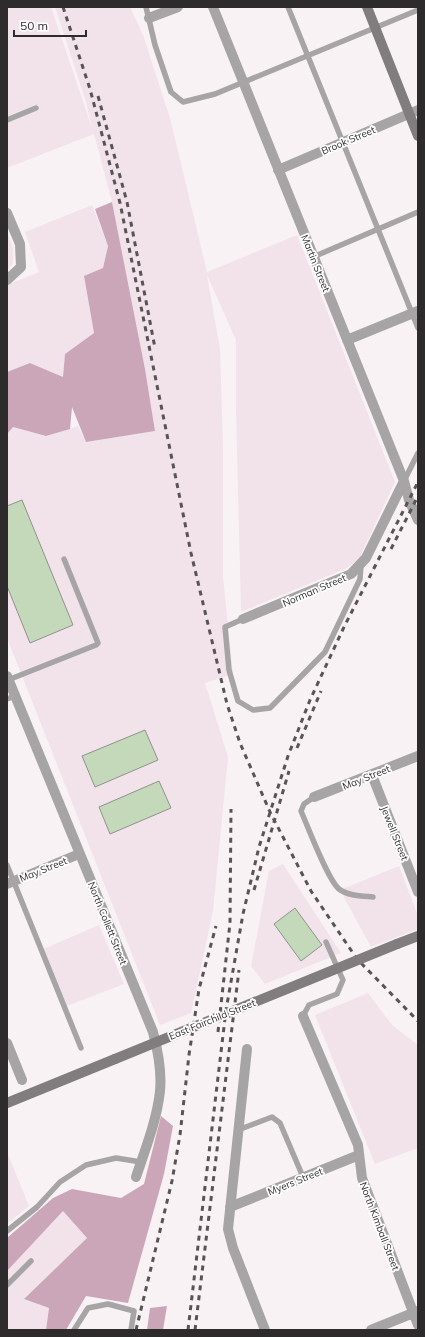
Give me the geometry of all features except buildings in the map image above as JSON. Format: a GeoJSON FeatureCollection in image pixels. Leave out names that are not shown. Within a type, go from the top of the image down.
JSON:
{"type":"FeatureCollection","features":[{"type":"Feature","properties":{"kind":"street"},"geometry":{"type":"LineString","coordinates":[[148,18],[178,7]]}},
{"type":"Feature","properties":{"kind":"street","name":"Martin Street"},"geometry":{"type":"LineString","coordinates":[[213,7],[348,340],[418,520]]}},
{"type":"Feature","properties":{"kind":"street"},"geometry":{"type":"LineString","coordinates":[[367,7],[414,112],[418,136]]}},
{"type":"Feature","properties":{"kind":"street","name":"Brook Street"},"geometry":{"type":"LineString","coordinates":[[278,170],[414,112]]}},
{"type":"Feature","properties":{"kind":"street"},"geometry":{"type":"LineString","coordinates":[[7,212],[20,244],[22,267],[7,280]]}},
{"type":"Feature","properties":{"kind":"street"},"geometry":{"type":"LineString","coordinates":[[348,340],[415,312]]}},
{"type":"Feature","properties":{"kind":"street","name":"Norman Street"},"geometry":{"type":"LineString","coordinates":[[243,619],[351,574],[366,558],[404,481]]}},
{"type":"Feature","properties":{"kind":"street","name":"North Collett Street"},"geometry":{"type":"LineString","coordinates":[[8,678],[11,697],[79,854],[153,1032],[159,1055],[160,1090],[148,1143],[136,1177]]}},
{"type":"Feature","properties":{"kind":"street","name":"May Street"},"geometry":{"type":"LineString","coordinates":[[314,797],[418,756]]}},
{"type":"Feature","properties":{"kind":"street","name":"Jewell Street"},"geometry":{"type":"LineString","coordinates":[[372,775],[418,892]]}},
{"type":"Feature","properties":{"kind":"street","name":"May Street"},"geometry":{"type":"LineString","coordinates":[[10,882],[79,854]]}},
{"type":"Feature","properties":{"kind":"street","name":"East Fairchild Street"},"geometry":{"type":"LineString","coordinates":[[7,1103],[418,936]]}},
{"type":"Feature","properties":{"kind":"street","name":"North Kimball Street"},"geometry":{"type":"LineString","coordinates":[[303,1016],[358,1145],[362,1178],[416,1312],[418,1324]]}},
{"type":"Feature","properties":{"kind":"street"},"geometry":{"type":"LineString","coordinates":[[7,1043],[22,1080]]}},
{"type":"Feature","properties":{"kind":"street"},"geometry":{"type":"LineString","coordinates":[[247,1049],[228,1229],[233,1248],[265,1330]]}},
{"type":"Feature","properties":{"kind":"street","name":"Myers Street"},"geometry":{"type":"LineString","coordinates":[[230,1206],[359,1155]]}},
{"type":"Feature","properties":{"kind":"street"},"geometry":{"type":"LineString","coordinates":[[371,1330],[416,1312]]}},
{"type":"Feature","properties":{"kind":"lane"},"geometry":{"type":"LineString","coordinates":[[146,7],[155,45],[171,92],[182,102],[194,100],[243,83],[375,26],[418,10]]}},
{"type":"Feature","properties":{"kind":"lane"},"geometry":{"type":"LineString","coordinates":[[288,7],[377,229],[415,312],[418,328]]}},
{"type":"Feature","properties":{"kind":"lane"},"geometry":{"type":"LineString","coordinates":[[7,120],[36,108]]}},
{"type":"Feature","properties":{"kind":"lane"},"geometry":{"type":"LineString","coordinates":[[314,257],[418,212]]}},
{"type":"Feature","properties":{"kind":"lane"},"geometry":{"type":"LineString","coordinates":[[404,481],[418,453]]}},
{"type":"Feature","properties":{"kind":"lane"},"geometry":{"type":"LineString","coordinates":[[8,678],[98,643],[64,558]]}},
{"type":"Feature","properties":{"kind":"lane"},"geometry":{"type":"LineString","coordinates":[[243,619],[225,627],[229,670],[238,701],[253,710],[270,708],[325,652],[360,579],[362,563]]}},
{"type":"Feature","properties":{"kind":"lane"},"geometry":{"type":"LineString","coordinates":[[314,797],[304,804],[301,811],[331,878],[340,890],[352,895],[373,897]]}},
{"type":"Feature","properties":{"kind":"lane"},"geometry":{"type":"LineString","coordinates":[[7,865],[10,882],[81,1048]]}},
{"type":"Feature","properties":{"kind":"lane"},"geometry":{"type":"LineString","coordinates":[[303,1016],[309,1005],[337,994],[343,980],[326,942]]}},
{"type":"Feature","properties":{"kind":"lane"},"geometry":{"type":"LineString","coordinates":[[238,1130],[272,1117],[280,1123],[303,1177]]}},
{"type":"Feature","properties":{"kind":"lane"},"geometry":{"type":"LineString","coordinates":[[7,1230],[37,1207],[60,1182],[86,1165],[116,1158],[141,1162]]}},
{"type":"Feature","properties":{"kind":"lane"},"geometry":{"type":"LineString","coordinates":[[7,1285],[31,1261]]}},
{"type":"Feature","properties":{"kind":"lane"},"geometry":{"type":"LineString","coordinates":[[74,1330],[88,1308],[108,1304],[134,1311],[131,1330]]}},
{"type":"Feature","properties":{"kind":"shaded area"},"geometry":{"type":"Polygon","coordinates":[[[7,7],[51,7],[92,128],[86,102],[55,7],[130,7],[143,35],[170,118],[207,272],[297,235],[395,482],[359,559],[347,568],[241,612],[236,410],[236,340],[207,275],[220,349],[223,445],[223,577],[233,674],[205,683],[228,757],[213,911],[191,1013],[160,1025],[7,638],[7,434],[12,427],[46,436],[78,426],[86,442],[155,431],[145,369],[112,202],[94,134],[7,168],[7,7]]]}},
{"type":"Feature","properties":{"kind":"shaded area"},"geometry":{"type":"Polygon","coordinates":[[[112,202],[145,369],[155,431],[86,442],[72,407],[70,429],[46,436],[13,427],[7,434],[7,372],[30,363],[63,377],[65,354],[94,333],[84,276],[103,268],[108,246],[95,209],[112,202]]]}},
{"type":"Feature","properties":{"kind":"shaded area"},"geometry":{"type":"Polygon","coordinates":[[[92,205],[108,246],[103,268],[84,277],[94,333],[65,354],[63,377],[30,363],[7,372],[7,285],[39,272],[25,232],[92,205]]]}},
{"type":"Feature","properties":{"kind":"shaded area"},"geometry":{"type":"Polygon","coordinates":[[[7,231],[13,248],[13,264],[7,270],[7,231]]]}},
{"type":"Feature","properties":{"kind":"shaded area"},"geometry":{"type":"Polygon","coordinates":[[[283,864],[341,953],[265,984],[251,966],[269,871],[283,864]]]}},
{"type":"Feature","properties":{"kind":"shaded area"},"geometry":{"type":"Polygon","coordinates":[[[399,866],[418,916],[418,929],[371,947],[340,890],[399,866]]]}},
{"type":"Feature","properties":{"kind":"shaded area"},"geometry":{"type":"Polygon","coordinates":[[[99,925],[124,984],[64,1007],[41,950],[99,925]]]}},
{"type":"Feature","properties":{"kind":"shaded area"},"geometry":{"type":"Polygon","coordinates":[[[368,993],[392,1025],[418,1045],[418,1148],[375,1164],[315,1015],[368,993]]]}},
{"type":"Feature","properties":{"kind":"shaded area"},"geometry":{"type":"Polygon","coordinates":[[[161,1116],[173,1126],[164,1174],[128,1303],[86,1296],[66,1330],[46,1330],[49,1308],[24,1299],[87,1238],[63,1211],[7,1271],[7,1238],[53,1198],[72,1189],[121,1198],[144,1184],[161,1116]]]}},
{"type":"Feature","properties":{"kind":"shaded area"},"geometry":{"type":"Polygon","coordinates":[[[7,1152],[29,1206],[7,1224],[7,1152]]]}},
{"type":"Feature","properties":{"kind":"shaded area"},"geometry":{"type":"Polygon","coordinates":[[[63,1211],[87,1238],[24,1299],[49,1308],[46,1330],[7,1330],[7,1271],[63,1211]]]}},
{"type":"Feature","properties":{"kind":"shaded area"},"geometry":{"type":"Polygon","coordinates":[[[167,1306],[163,1330],[147,1330],[150,1308],[167,1306]]]}},
{"type":"Feature","properties":{"kind":"railway"},"geometry":{"type":"LineString","coordinates":[[63,7],[90,89],[120,203],[191,553],[227,704],[240,743],[270,812],[311,891],[357,959],[418,1021]]}},
{"type":"Feature","properties":{"kind":"railway"},"geometry":{"type":"LineString","coordinates":[[98,96],[127,202],[155,348]]}},
{"type":"Feature","properties":{"kind":"railway"},"geometry":{"type":"LineString","coordinates":[[188,1330],[226,1010],[243,914],[259,847],[288,756],[310,700],[344,627],[418,482]]}},
{"type":"Feature","properties":{"kind":"railway"},"geometry":{"type":"LineString","coordinates":[[391,549],[418,496]]}},
{"type":"Feature","properties":{"kind":"railway"},"geometry":{"type":"LineString","coordinates":[[297,748],[321,691]]}},
{"type":"Feature","properties":{"kind":"railway"},"geometry":{"type":"LineString","coordinates":[[254,890],[289,771]]}},
{"type":"Feature","properties":{"kind":"railway"},"geometry":{"type":"LineString","coordinates":[[218,1032],[230,923],[231,809]]}},
{"type":"Feature","properties":{"kind":"railway"},"geometry":{"type":"LineString","coordinates":[[136,1330],[172,1181],[180,1135],[189,1055],[199,989],[216,926]]}},
{"type":"Feature","properties":{"kind":"railway"},"geometry":{"type":"LineString","coordinates":[[195,1330],[239,970]]}}]}
